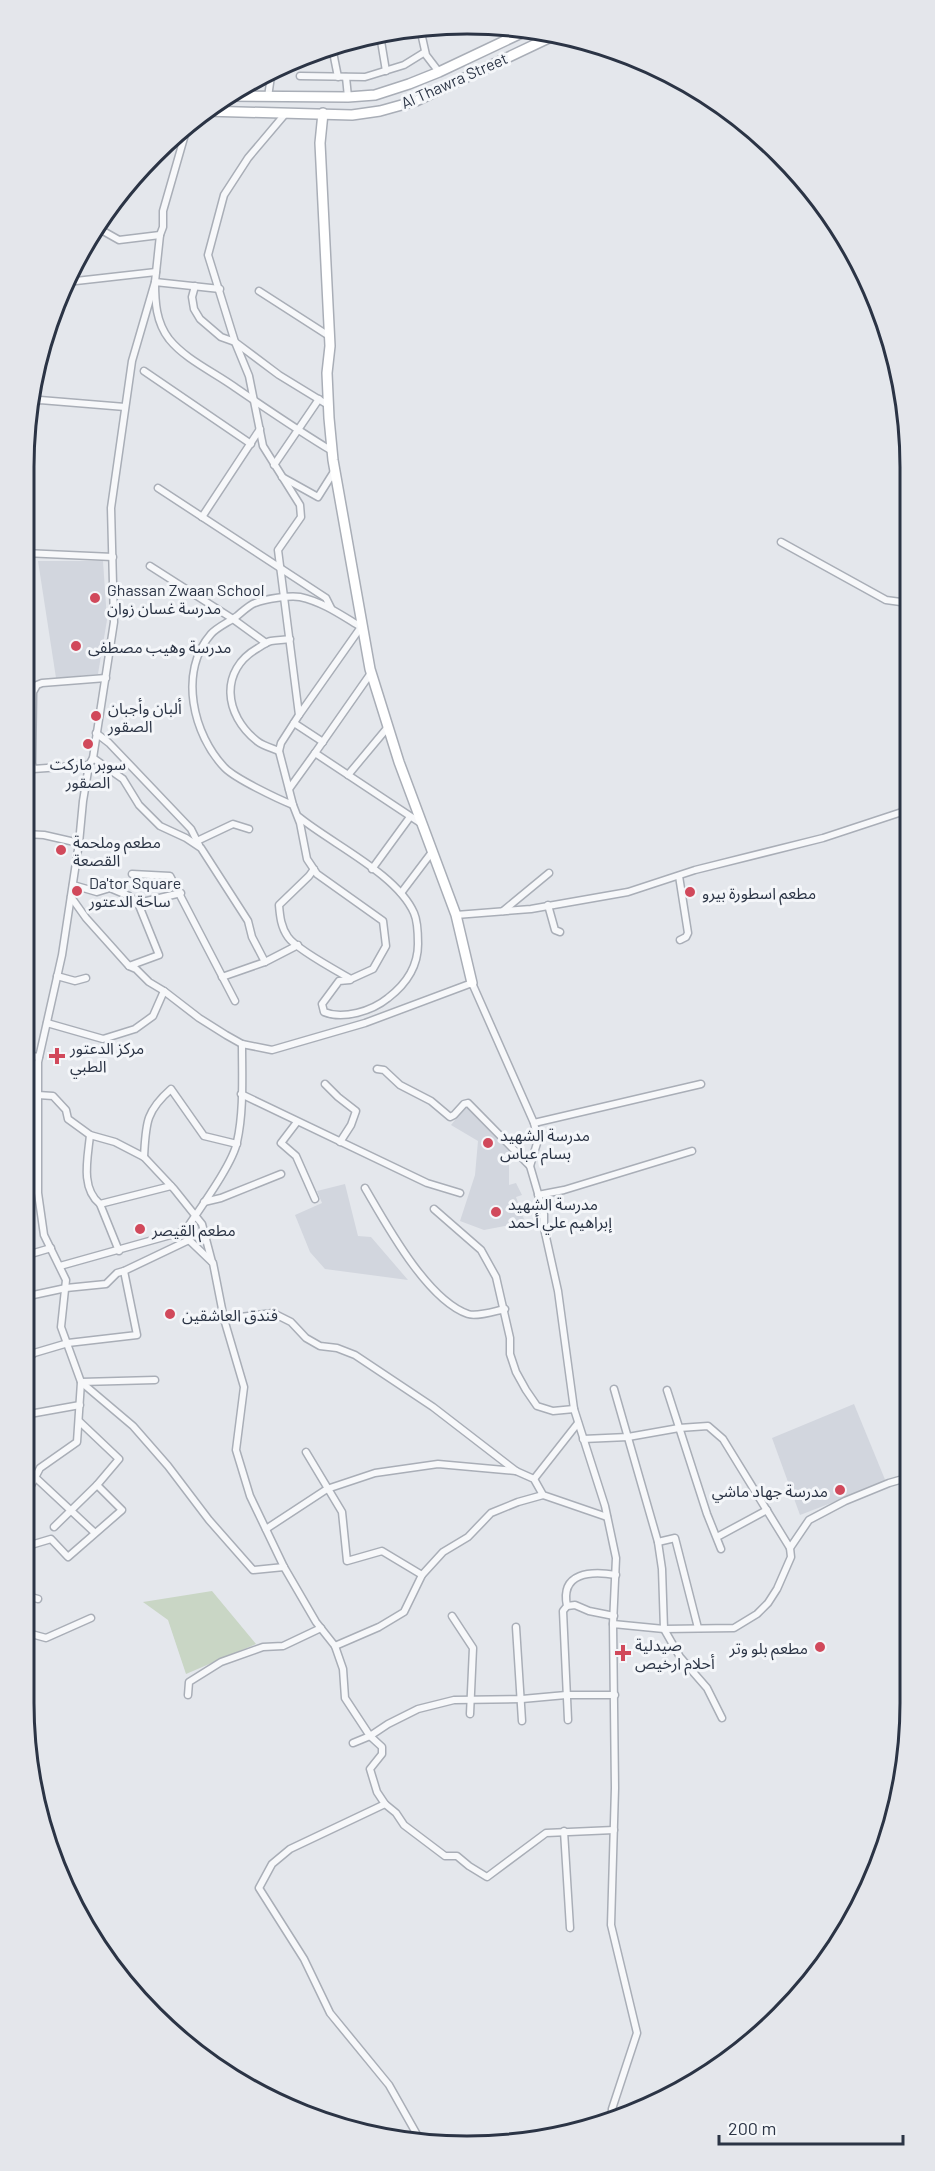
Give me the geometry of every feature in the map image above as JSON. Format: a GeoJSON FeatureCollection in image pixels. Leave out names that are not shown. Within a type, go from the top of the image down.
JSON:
{"type":"FeatureCollection","features":[{"type":"Feature","properties":{"kind":"street"},"geometry":{"type":"LineString","coordinates":[[422,37],[425,52],[439,72]]}},
{"type":"Feature","properties":{"kind":"street","name":"Al Thawra Street"},"geometry":{"type":"LineString","coordinates":[[245,96],[375,95],[439,72],[513,37]]}},
{"type":"Feature","properties":{"kind":"street","name":"Al Thawra Street"},"geometry":{"type":"LineString","coordinates":[[221,111],[362,113],[380,111],[416,100],[542,41]]}},
{"type":"Feature","properties":{"kind":"street"},"geometry":{"type":"LineString","coordinates":[[381,43],[386,71]]}},
{"type":"Feature","properties":{"kind":"street"},"geometry":{"type":"LineString","coordinates":[[300,76],[365,77],[404,65],[425,52]]}},
{"type":"Feature","properties":{"kind":"street"},"geometry":{"type":"LineString","coordinates":[[334,55],[338,77]]}},
{"type":"Feature","properties":{"kind":"street"},"geometry":{"type":"LineString","coordinates":[[346,77],[348,96]]}},
{"type":"Feature","properties":{"kind":"street"},"geometry":{"type":"LineString","coordinates":[[268,97],[270,82]]}},
{"type":"Feature","properties":{"kind":"street"},"geometry":{"type":"LineString","coordinates":[[286,113],[248,158],[224,195],[208,255],[235,342],[249,376],[263,446],[300,505],[301,517],[278,550],[299,716]]}},
{"type":"Feature","properties":{"kind":"street"},"geometry":{"type":"LineString","coordinates":[[289,789],[371,671],[332,452],[328,405],[329,336],[320,143],[323,113]]}},
{"type":"Feature","properties":{"kind":"street"},"geometry":{"type":"LineString","coordinates":[[183,141],[163,211],[155,282],[155,304],[159,320],[169,339],[206,369],[332,452]]}},
{"type":"Feature","properties":{"kind":"street"},"geometry":{"type":"LineString","coordinates":[[104,232],[119,240],[160,235]]}},
{"type":"Feature","properties":{"kind":"street"},"geometry":{"type":"LineString","coordinates":[[77,281],[156,272]]}},
{"type":"Feature","properties":{"kind":"street"},"geometry":{"type":"LineString","coordinates":[[155,282],[220,289]]}},
{"type":"Feature","properties":{"kind":"street"},"geometry":{"type":"LineString","coordinates":[[34,1482],[40,1468],[77,1442],[80,1422],[81,1382],[62,1327],[66,1280],[44,1235],[38,1193],[39,1057],[71,897],[89,765],[93,758],[114,622],[111,508],[125,407],[132,361],[155,282]]}},
{"type":"Feature","properties":{"kind":"street"},"geometry":{"type":"LineString","coordinates":[[195,286],[192,297],[194,309],[200,319],[221,337],[235,342],[254,358],[328,405]]}},
{"type":"Feature","properties":{"kind":"street"},"geometry":{"type":"LineString","coordinates":[[259,291],[329,336]]}},
{"type":"Feature","properties":{"kind":"street"},"geometry":{"type":"LineString","coordinates":[[144,371],[251,444]]}},
{"type":"Feature","properties":{"kind":"street"},"geometry":{"type":"LineString","coordinates":[[274,465],[319,399]]}},
{"type":"Feature","properties":{"kind":"street"},"geometry":{"type":"LineString","coordinates":[[40,400],[125,407]]}},
{"type":"Feature","properties":{"kind":"street"},"geometry":{"type":"LineString","coordinates":[[202,517],[261,428]]}},
{"type":"Feature","properties":{"kind":"street"},"geometry":{"type":"LineString","coordinates":[[281,477],[318,497],[335,470]]}},
{"type":"Feature","properties":{"kind":"street"},"geometry":{"type":"LineString","coordinates":[[158,488],[326,598],[331,608]]}},
{"type":"Feature","properties":{"kind":"street"},"geometry":{"type":"LineString","coordinates":[[781,542],[870,592],[886,600],[900,602]]}},
{"type":"Feature","properties":{"kind":"street"},"geometry":{"type":"LineString","coordinates":[[34,553],[113,557]]}},
{"type":"Feature","properties":{"kind":"street"},"geometry":{"type":"LineString","coordinates":[[150,566],[266,643]]}},
{"type":"Feature","properties":{"kind":"street"},"geometry":{"type":"LineString","coordinates":[[293,804],[278,799],[226,770],[201,732],[194,708],[192,683],[199,653],[211,633],[254,603],[285,597],[298,597],[324,604],[361,627],[371,671],[388,726],[456,915],[472,983],[534,1123],[538,1140],[531,1166],[544,1214],[544,1228],[558,1291],[574,1409],[607,1517],[616,1558],[613,1624],[615,1695],[611,1925],[637,2033],[612,2112]]}},
{"type":"Feature","properties":{"kind":"street"},"geometry":{"type":"LineString","coordinates":[[298,816],[389,881],[415,914],[418,950],[407,979],[403,986],[384,1002],[371,1009],[333,1016],[324,1012],[322,1004],[339,981],[351,980],[373,969],[386,946],[383,921],[314,869],[307,859],[298,816],[279,751],[281,743],[294,723],[361,627]]}},
{"type":"Feature","properties":{"kind":"street"},"geometry":{"type":"LineString","coordinates":[[279,751],[258,742],[245,728],[234,711],[230,693],[233,672],[247,655],[266,643],[290,639]]}},
{"type":"Feature","properties":{"kind":"street"},"geometry":{"type":"LineString","coordinates":[[34,690],[42,682],[106,678]]}},
{"type":"Feature","properties":{"kind":"street"},"geometry":{"type":"LineString","coordinates":[[294,723],[323,742]]}},
{"type":"Feature","properties":{"kind":"street"},"geometry":{"type":"LineString","coordinates":[[348,775],[388,726]]}},
{"type":"Feature","properties":{"kind":"street"},"geometry":{"type":"LineString","coordinates":[[96,733],[109,743],[191,830],[248,921],[252,937],[265,962]]}},
{"type":"Feature","properties":{"kind":"street"},"geometry":{"type":"LineString","coordinates":[[315,753],[422,824]]}},
{"type":"Feature","properties":{"kind":"street"},"geometry":{"type":"LineString","coordinates":[[93,758],[123,779],[139,805],[160,826],[201,848]]}},
{"type":"Feature","properties":{"kind":"street"},"geometry":{"type":"LineString","coordinates":[[34,770],[89,765]]}},
{"type":"Feature","properties":{"kind":"street"},"geometry":{"type":"LineString","coordinates":[[456,915],[548,905],[628,892],[679,876],[823,838],[900,813]]}},
{"type":"Feature","properties":{"kind":"street"},"geometry":{"type":"LineString","coordinates":[[372,869],[410,816]]}},
{"type":"Feature","properties":{"kind":"street"},"geometry":{"type":"LineString","coordinates":[[197,841],[233,824],[249,829]]}},
{"type":"Feature","properties":{"kind":"street"},"geometry":{"type":"LineString","coordinates":[[34,834],[79,843]]}},
{"type":"Feature","properties":{"kind":"street"},"geometry":{"type":"LineString","coordinates":[[401,894],[432,852]]}},
{"type":"Feature","properties":{"kind":"street"},"geometry":{"type":"LineString","coordinates":[[314,869],[279,905],[280,921],[289,938],[351,980]]}},
{"type":"Feature","properties":{"kind":"street"},"geometry":{"type":"LineString","coordinates":[[502,911],[549,873]]}},
{"type":"Feature","properties":{"kind":"street"},"geometry":{"type":"LineString","coordinates":[[132,874],[170,876],[235,1001]]}},
{"type":"Feature","properties":{"kind":"street"},"geometry":{"type":"LineString","coordinates":[[679,876],[688,933],[680,940]]}},
{"type":"Feature","properties":{"kind":"street"},"geometry":{"type":"LineString","coordinates":[[73,885],[97,892],[110,888],[129,896],[138,903],[159,954],[129,966]]}},
{"type":"Feature","properties":{"kind":"street"},"geometry":{"type":"LineString","coordinates":[[138,903],[181,894]]}},
{"type":"Feature","properties":{"kind":"street"},"geometry":{"type":"LineString","coordinates":[[71,897],[86,918],[129,966],[199,1018],[242,1044],[272,1050],[365,1023],[472,983]]}},
{"type":"Feature","properties":{"kind":"street"},"geometry":{"type":"LineString","coordinates":[[548,905],[555,930],[560,932]]}},
{"type":"Feature","properties":{"kind":"street"},"geometry":{"type":"LineString","coordinates":[[222,977],[265,962],[298,945]]}},
{"type":"Feature","properties":{"kind":"street"},"geometry":{"type":"LineString","coordinates":[[57,976],[75,981],[86,978]]}},
{"type":"Feature","properties":{"kind":"street"},"geometry":{"type":"LineString","coordinates":[[47,1023],[103,1039],[135,1029],[153,1016],[164,990]]}},
{"type":"Feature","properties":{"kind":"street"},"geometry":{"type":"LineString","coordinates":[[60,1266],[185,1231],[225,1168],[237,1144],[242,1044]]}},
{"type":"Feature","properties":{"kind":"street"},"geometry":{"type":"LineString","coordinates":[[34,1056],[39,1057]]}},
{"type":"Feature","properties":{"kind":"street"},"geometry":{"type":"LineString","coordinates":[[377,1069],[384,1070],[400,1085],[431,1101],[450,1117],[468,1103],[531,1166]]}},
{"type":"Feature","properties":{"kind":"street"},"geometry":{"type":"LineString","coordinates":[[325,1084],[356,1111],[351,1125],[340,1142]]}},
{"type":"Feature","properties":{"kind":"street"},"geometry":{"type":"LineString","coordinates":[[534,1123],[701,1084]]}},
{"type":"Feature","properties":{"kind":"street"},"geometry":{"type":"LineString","coordinates":[[144,1157],[146,1122],[160,1099],[171,1089],[204,1136],[237,1144]]}},
{"type":"Feature","properties":{"kind":"street"},"geometry":{"type":"LineString","coordinates":[[241,1094],[427,1183],[460,1193]]}},
{"type":"Feature","properties":{"kind":"street"},"geometry":{"type":"LineString","coordinates":[[38,1095],[53,1096],[66,1110],[68,1119],[90,1135],[115,1142],[144,1157],[202,1224],[213,1263],[224,1319],[244,1387],[236,1450],[250,1496],[284,1567],[321,1628],[335,1646],[343,1669],[345,1698],[370,1736],[382,1747],[382,1754],[370,1769],[377,1792],[385,1804],[396,1813],[404,1825],[445,1856],[457,1856],[488,1877],[546,1833],[614,1830]]}},
{"type":"Feature","properties":{"kind":"street"},"geometry":{"type":"LineString","coordinates":[[297,1122],[281,1143],[296,1156],[315,1199]]}},
{"type":"Feature","properties":{"kind":"street"},"geometry":{"type":"LineString","coordinates":[[90,1135],[88,1187],[100,1204],[119,1251]]}},
{"type":"Feature","properties":{"kind":"street"},"geometry":{"type":"LineString","coordinates":[[538,1195],[564,1190],[692,1151]]}},
{"type":"Feature","properties":{"kind":"street"},"geometry":{"type":"LineString","coordinates":[[204,1202],[221,1198],[280,1174]]}},
{"type":"Feature","properties":{"kind":"street"},"geometry":{"type":"LineString","coordinates":[[100,1204],[171,1186]]}},
{"type":"Feature","properties":{"kind":"street"},"geometry":{"type":"LineString","coordinates":[[365,1188],[418,1271],[444,1300],[469,1315],[505,1309]]}},
{"type":"Feature","properties":{"kind":"street"},"geometry":{"type":"LineString","coordinates":[[434,1209],[481,1250],[496,1277],[505,1309],[510,1354],[516,1372],[537,1406],[553,1411],[574,1409]]}},
{"type":"Feature","properties":{"kind":"street"},"geometry":{"type":"LineString","coordinates":[[185,1231],[189,1240],[213,1263]]}},
{"type":"Feature","properties":{"kind":"street"},"geometry":{"type":"LineString","coordinates":[[34,1295],[66,1288],[106,1284],[117,1273],[189,1240]]}},
{"type":"Feature","properties":{"kind":"street"},"geometry":{"type":"LineString","coordinates":[[34,1253],[51,1248]]}},
{"type":"Feature","properties":{"kind":"street"},"geometry":{"type":"LineString","coordinates":[[34,1354],[68,1343],[137,1335],[124,1271]]}},
{"type":"Feature","properties":{"kind":"street"},"geometry":{"type":"LineString","coordinates":[[224,1319],[273,1313],[291,1322],[306,1338],[320,1346],[337,1348],[355,1354],[433,1407],[516,1472]]}},
{"type":"Feature","properties":{"kind":"street"},"geometry":{"type":"LineString","coordinates":[[81,1382],[155,1380]]}},
{"type":"Feature","properties":{"kind":"street"},"geometry":{"type":"LineString","coordinates":[[81,1382],[133,1426],[253,1570],[284,1567]]}},
{"type":"Feature","properties":{"kind":"street"},"geometry":{"type":"LineString","coordinates":[[614,1389],[658,1542],[662,1569],[664,1629],[680,1657],[707,1688],[722,1718]]}},
{"type":"Feature","properties":{"kind":"street"},"geometry":{"type":"LineString","coordinates":[[667,1390],[707,1514],[722,1549]]}},
{"type":"Feature","properties":{"kind":"street"},"geometry":{"type":"LineString","coordinates":[[34,1413],[80,1405]]}},
{"type":"Feature","properties":{"kind":"street"},"geometry":{"type":"LineString","coordinates":[[54,1527],[97,1485],[119,1459],[80,1422]]}},
{"type":"Feature","properties":{"kind":"street"},"geometry":{"type":"LineString","coordinates":[[534,1479],[578,1423]]}},
{"type":"Feature","properties":{"kind":"street"},"geometry":{"type":"LineString","coordinates":[[583,1439],[628,1437],[679,1428],[708,1426],[723,1439],[790,1548],[791,1557],[768,1603],[757,1614],[735,1628],[664,1629],[613,1624]]}},
{"type":"Feature","properties":{"kind":"street"},"geometry":{"type":"LineString","coordinates":[[306,1452],[342,1512],[347,1561],[382,1551],[422,1575]]}},
{"type":"Feature","properties":{"kind":"street"},"geometry":{"type":"LineString","coordinates":[[266,1529],[327,1489],[375,1473],[438,1464],[516,1472],[534,1479],[543,1496]]}},
{"type":"Feature","properties":{"kind":"street"},"geometry":{"type":"LineString","coordinates":[[36,1478],[95,1533]]}},
{"type":"Feature","properties":{"kind":"street"},"geometry":{"type":"LineString","coordinates":[[790,1548],[809,1520],[845,1501],[900,1480]]}},
{"type":"Feature","properties":{"kind":"street"},"geometry":{"type":"LineString","coordinates":[[34,1544],[51,1539],[68,1557],[122,1510],[97,1485]]}},
{"type":"Feature","properties":{"kind":"street"},"geometry":{"type":"LineString","coordinates":[[335,1646],[379,1627],[404,1612],[422,1575],[442,1552],[468,1538],[491,1513],[518,1502],[543,1496],[607,1517]]}},
{"type":"Feature","properties":{"kind":"street"},"geometry":{"type":"LineString","coordinates":[[717,1537],[767,1510]]}},
{"type":"Feature","properties":{"kind":"street"},"geometry":{"type":"LineString","coordinates":[[658,1542],[675,1538],[698,1628]]}},
{"type":"Feature","properties":{"kind":"street"},"geometry":{"type":"LineString","coordinates":[[567,1606],[564,1594],[569,1583],[580,1576],[594,1573],[616,1575]]}},
{"type":"Feature","properties":{"kind":"street"},"geometry":{"type":"LineString","coordinates":[[34,1598],[38,1599]]}},
{"type":"Feature","properties":{"kind":"street"},"geometry":{"type":"LineString","coordinates":[[568,1720],[563,1611],[567,1606],[575,1605],[589,1611],[614,1616]]}},
{"type":"Feature","properties":{"kind":"street"},"geometry":{"type":"LineString","coordinates":[[452,1616],[473,1648],[470,1714]]}},
{"type":"Feature","properties":{"kind":"street"},"geometry":{"type":"LineString","coordinates":[[34,1635],[46,1638],[91,1618]]}},
{"type":"Feature","properties":{"kind":"street"},"geometry":{"type":"LineString","coordinates":[[516,1627],[522,1721]]}},
{"type":"Feature","properties":{"kind":"street"},"geometry":{"type":"LineString","coordinates":[[188,1695],[189,1682],[222,1662],[263,1647],[283,1646],[321,1628]]}},
{"type":"Feature","properties":{"kind":"street"},"geometry":{"type":"LineString","coordinates":[[353,1743],[370,1736],[418,1708],[454,1700],[615,1695]]}},
{"type":"Feature","properties":{"kind":"street"},"geometry":{"type":"LineString","coordinates":[[385,1804],[290,1849],[272,1864],[260,1888],[304,1959],[330,2013],[389,2085],[416,2134]]}},
{"type":"Feature","properties":{"kind":"street"},"geometry":{"type":"LineString","coordinates":[[564,1831],[570,1928]]}},
{"type":"Feature","properties":{"kind":"shaded area"},"geometry":{"type":"Polygon","coordinates":[[[38,561],[103,561],[107,620],[98,674],[56,678],[38,561]]]}},
{"type":"Feature","properties":{"kind":"shaded area"},"geometry":{"type":"Polygon","coordinates":[[[467,1105],[509,1148],[509,1185],[516,1183],[522,1195],[516,1197],[525,1222],[484,1230],[460,1221],[475,1175],[478,1141],[451,1125],[467,1105]]]}},
{"type":"Feature","properties":{"kind":"shaded area"},"geometry":{"type":"Polygon","coordinates":[[[345,1184],[358,1236],[371,1237],[408,1280],[325,1269],[310,1252],[295,1215],[322,1203],[317,1191],[345,1184]]]}},
{"type":"Feature","properties":{"kind":"shaded area"},"geometry":{"type":"Polygon","coordinates":[[[854,1404],[886,1482],[800,1515],[772,1438],[854,1404]]]}},
{"type":"Feature","properties":{"kind":"green space"},"geometry":{"type":"Polygon","coordinates":[[[212,1591],[256,1644],[186,1674],[168,1620],[143,1602],[212,1591]]]}},
{"type":"Feature","properties":{"kind":"place","name":"Ghassan Zwaan School مدرسة غسان زوان"},"geometry":{"type":"Point","coordinates":[95,598]}},
{"type":"Feature","properties":{"kind":"place","name":"مدرسة وهيب مصطفى"},"geometry":{"type":"Point","coordinates":[76,646]}},
{"type":"Feature","properties":{"kind":"place","name":"ألبان وأجبان الصقور"},"geometry":{"type":"Point","coordinates":[96,716]}},
{"type":"Feature","properties":{"kind":"place","name":"سوبر ماركت الصقور"},"geometry":{"type":"Point","coordinates":[88,744]}},
{"type":"Feature","properties":{"kind":"place","name":"مطعم وملحمة القصعة"},"geometry":{"type":"Point","coordinates":[61,850]}},
{"type":"Feature","properties":{"kind":"place","name":"Da'tor Square ساحة الدعتور"},"geometry":{"type":"Point","coordinates":[77,891]}},
{"type":"Feature","properties":{"kind":"place","name":"مطعم اسطورة بيرو"},"geometry":{"type":"Point","coordinates":[690,892]}},
{"type":"Feature","properties":{"kind":"place","name":"مركز الدعتور الطبي"},"geometry":{"type":"Point","coordinates":[57,1056]}},
{"type":"Feature","properties":{"kind":"place","name":"مدرسة الشهيد بسام عباس"},"geometry":{"type":"Point","coordinates":[488,1143]}},
{"type":"Feature","properties":{"kind":"place","name":"مدرسة الشهيد إبراهيم علي أحمد"},"geometry":{"type":"Point","coordinates":[496,1212]}},
{"type":"Feature","properties":{"kind":"place","name":"مطعم القيصر"},"geometry":{"type":"Point","coordinates":[140,1229]}},
{"type":"Feature","properties":{"kind":"place","name":"فندق العاشقين"},"geometry":{"type":"Point","coordinates":[170,1314]}},
{"type":"Feature","properties":{"kind":"place","name":"مدرسة جهاد ماشي"},"geometry":{"type":"Point","coordinates":[840,1490]}},
{"type":"Feature","properties":{"kind":"place","name":"مطعم بلو وتر"},"geometry":{"type":"Point","coordinates":[820,1647]}},
{"type":"Feature","properties":{"kind":"place","name":"صيدلية أحلام ارخيص"},"geometry":{"type":"Point","coordinates":[623,1653]}}]}
